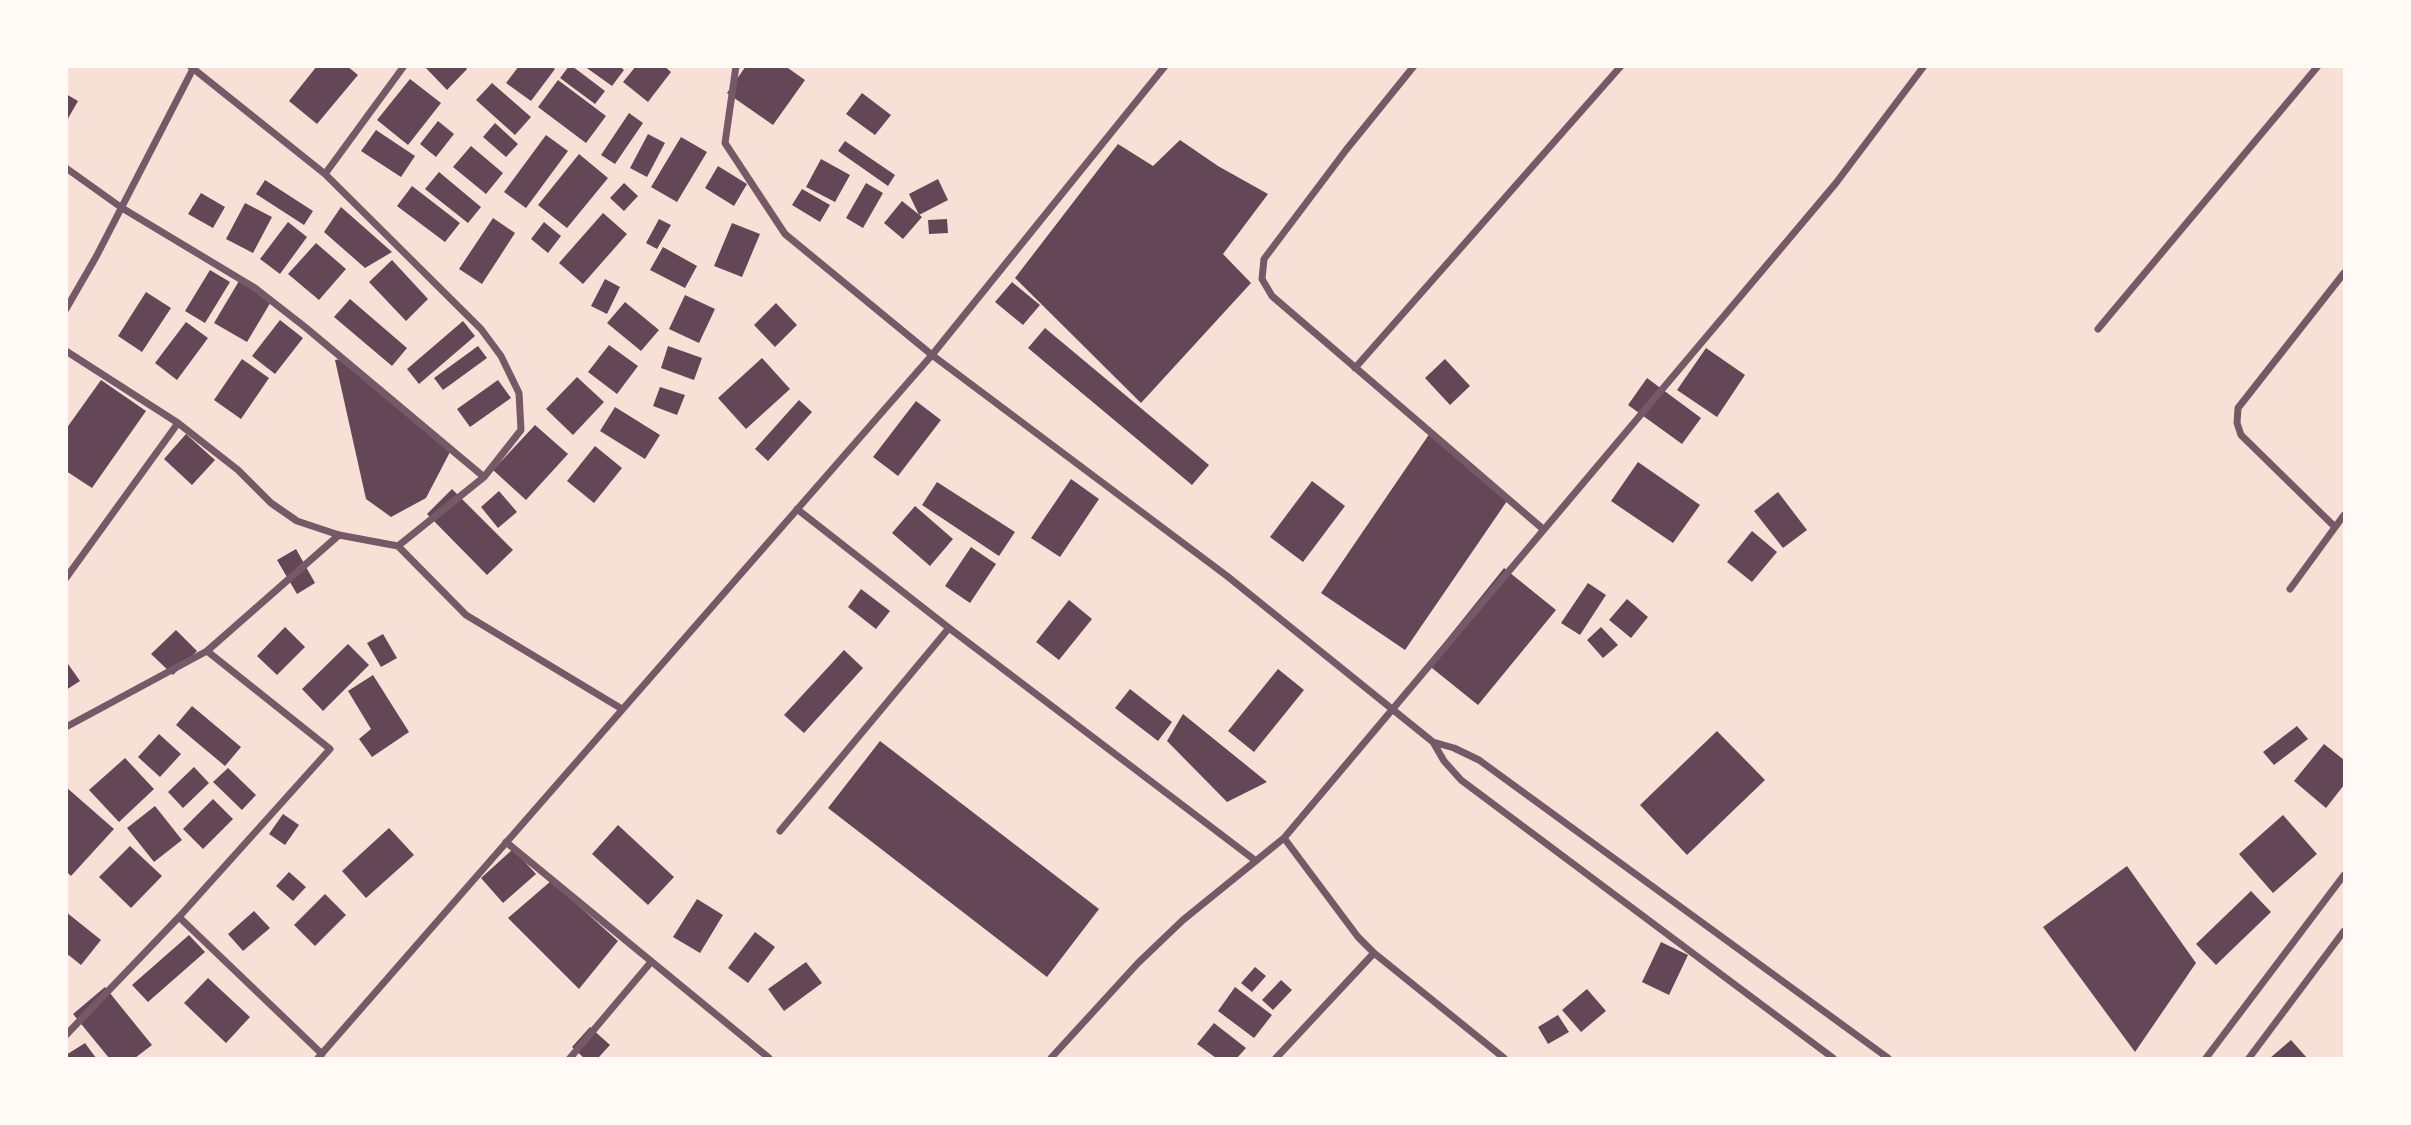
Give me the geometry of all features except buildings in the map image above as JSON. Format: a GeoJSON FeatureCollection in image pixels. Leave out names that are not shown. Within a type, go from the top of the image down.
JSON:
{"type":"FeatureCollection","features":[{"type":"Feature","properties":{"kind":"street"},"geometry":{"type":"LineString","coordinates":[[325,174],[404,66]]}},
{"type":"Feature","properties":{"kind":"street"},"geometry":{"type":"LineString","coordinates":[[179,917],[320,1056],[932,355],[1165,66]]}},
{"type":"Feature","properties":{"kind":"street"},"geometry":{"type":"LineString","coordinates":[[1414,66],[1346,150],[1264,259],[1262,279],[1272,296],[1543,529]]}},
{"type":"Feature","properties":{"kind":"street"},"geometry":{"type":"LineString","coordinates":[[1355,368],[1621,66]]}},
{"type":"Feature","properties":{"kind":"street"},"geometry":{"type":"LineString","coordinates":[[1051,1059],[1138,963],[1183,920],[1284,838],[1836,183],[1924,66]]}},
{"type":"Feature","properties":{"kind":"street"},"geometry":{"type":"LineString","coordinates":[[2098,329],[2318,66]]}},
{"type":"Feature","properties":{"kind":"street"},"geometry":{"type":"LineString","coordinates":[[66,309],[122,208],[192,67],[325,174],[481,329],[500,356],[519,393],[520,430],[484,477],[398,546]]}},
{"type":"Feature","properties":{"kind":"street"},"geometry":{"type":"LineString","coordinates":[[732,67],[725,143],[785,234],[932,355],[1227,576],[1391,708],[1433,742],[1444,761],[1461,780],[1833,1059]]}},
{"type":"Feature","properties":{"kind":"street"},"geometry":{"type":"LineString","coordinates":[[66,168],[122,208],[256,288],[484,477]]}},
{"type":"Feature","properties":{"kind":"street"},"geometry":{"type":"LineString","coordinates":[[2335,527],[2241,435],[2237,423],[2238,408],[2344,274]]}},
{"type":"Feature","properties":{"kind":"street"},"geometry":{"type":"LineString","coordinates":[[66,351],[178,423],[238,470],[271,503],[297,521],[339,535],[398,546],[467,615],[622,709]]}},
{"type":"Feature","properties":{"kind":"street"},"geometry":{"type":"LineString","coordinates":[[66,578],[178,423]]}},
{"type":"Feature","properties":{"kind":"street"},"geometry":{"type":"LineString","coordinates":[[797,509],[1256,861]]}},
{"type":"Feature","properties":{"kind":"street"},"geometry":{"type":"LineString","coordinates":[[2290,589],[2344,515]]}},
{"type":"Feature","properties":{"kind":"street"},"geometry":{"type":"LineString","coordinates":[[66,727],[207,651],[339,535]]}},
{"type":"Feature","properties":{"kind":"street"},"geometry":{"type":"LineString","coordinates":[[780,831],[949,628]]}},
{"type":"Feature","properties":{"kind":"street"},"geometry":{"type":"LineString","coordinates":[[66,1035],[179,917],[330,749],[207,651]]}},
{"type":"Feature","properties":{"kind":"street"},"geometry":{"type":"LineString","coordinates":[[1433,742],[1479,760],[1888,1059]]}},
{"type":"Feature","properties":{"kind":"street"},"geometry":{"type":"LineString","coordinates":[[1284,838],[1358,937],[1504,1059]]}},
{"type":"Feature","properties":{"kind":"street"},"geometry":{"type":"LineString","coordinates":[[506,842],[769,1059]]}},
{"type":"Feature","properties":{"kind":"street"},"geometry":{"type":"LineString","coordinates":[[2206,1059],[2344,875]]}},
{"type":"Feature","properties":{"kind":"street"},"geometry":{"type":"LineString","coordinates":[[2249,1059],[2344,931]]}},
{"type":"Feature","properties":{"kind":"street"},"geometry":{"type":"LineString","coordinates":[[1276,1059],[1374,953]]}},
{"type":"Feature","properties":{"kind":"street"},"geometry":{"type":"LineString","coordinates":[[569,1059],[651,962]]}}]}
